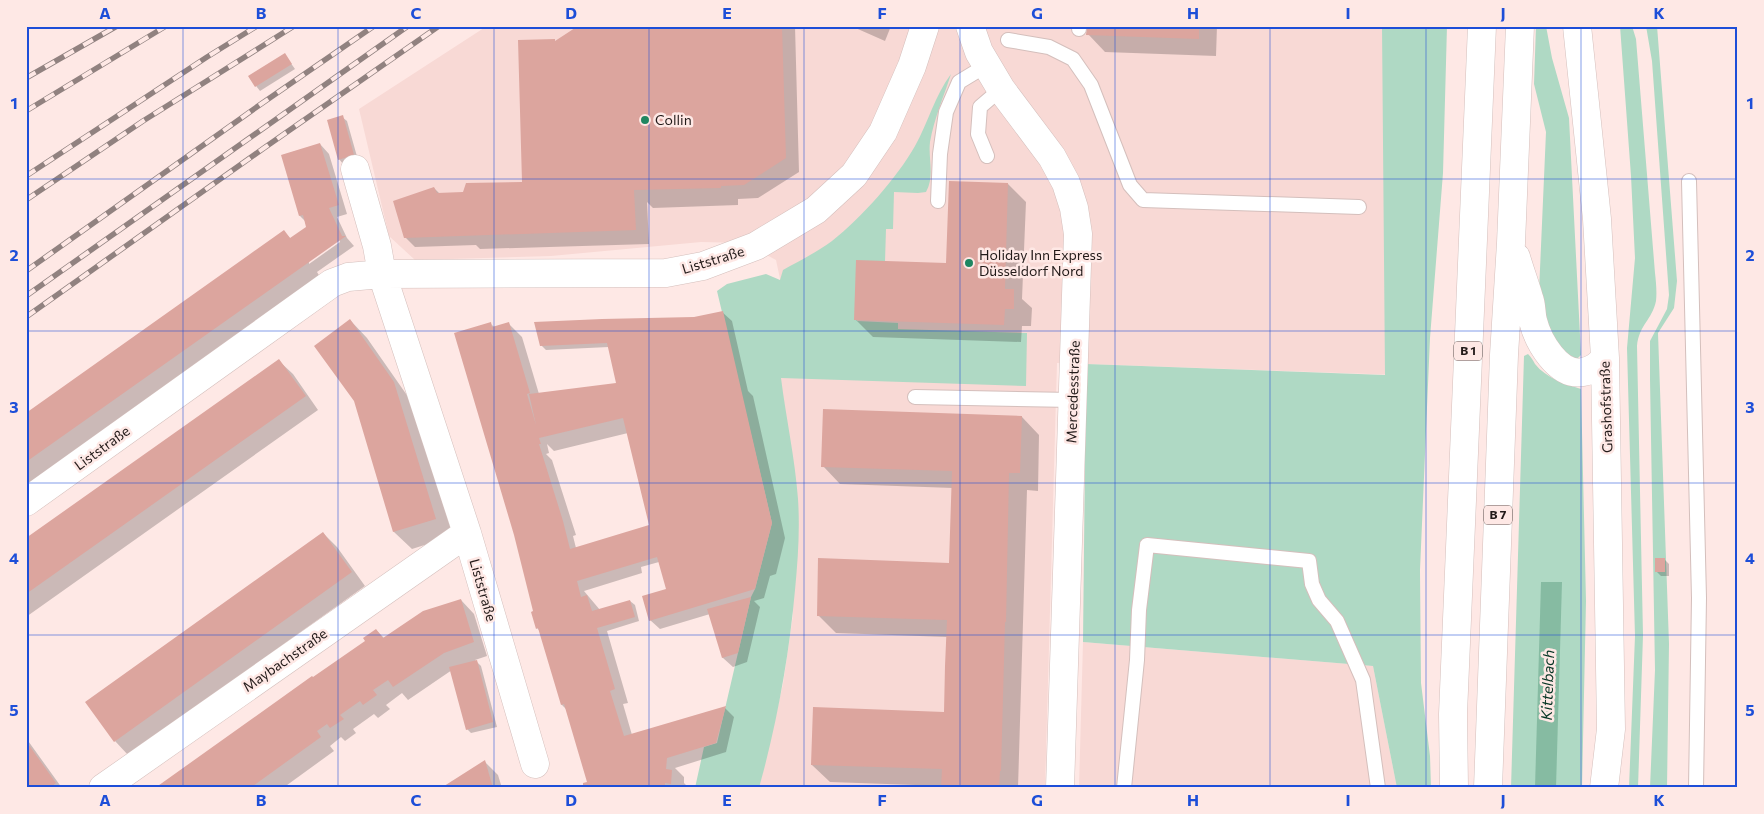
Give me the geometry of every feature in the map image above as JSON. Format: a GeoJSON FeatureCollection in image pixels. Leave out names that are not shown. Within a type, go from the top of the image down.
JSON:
{"type":"FeatureCollection","features":[{"type":"Feature","properties":{"kind":"street","name":"Liststraße"},"geometry":{"type":"LineString","coordinates":[[26,502],[332,283],[348,277],[382,274],[666,273],[702,266],[756,246],[816,210],[854,175],[883,132],[912,66],[925,26]]}},
{"type":"Feature","properties":{"kind":"street","name":"Mercedesstraße"},"geometry":{"type":"LineString","coordinates":[[970,26],[979,52],[1002,89],[1052,157],[1066,182],[1074,208],[1078,234],[1060,788]]}},
{"type":"Feature","properties":{"kind":"street","name":"B 1"},"geometry":{"type":"LineString","coordinates":[[1454,788],[1452,714],[1482,26]]}},
{"type":"Feature","properties":{"kind":"street","name":"B 7"},"geometry":{"type":"LineString","coordinates":[[1488,788],[1504,355],[1511,243],[1520,26]]}},
{"type":"Feature","properties":{"kind":"street","name":"Grashofstraße"},"geometry":{"type":"LineString","coordinates":[[1577,26],[1597,219],[1605,358],[1610,729],[1604,788]]}},
{"type":"Feature","properties":{"kind":"street","name":"Liststraße"},"geometry":{"type":"LineString","coordinates":[[355,169],[377,246],[382,274],[467,533],[535,764]]}},
{"type":"Feature","properties":{"kind":"street"},"geometry":{"type":"LineString","coordinates":[[1511,243],[1530,300],[1533,322],[1554,361],[1564,370],[1577,373],[1598,367],[1605,358]]}},
{"type":"Feature","properties":{"kind":"street","name":"Maybachstraße"},"geometry":{"type":"LineString","coordinates":[[103,788],[467,533]]}},
{"type":"Feature","properties":{"kind":"street"},"geometry":{"type":"LineString","coordinates":[[1610,729],[1621,788]]}},
{"type":"Feature","properties":{"kind":"lane"},"geometry":{"type":"LineString","coordinates":[[1008,40],[1049,47],[1073,58],[1091,84],[1130,185],[1143,200],[1359,207]]}},
{"type":"Feature","properties":{"kind":"lane"},"geometry":{"type":"LineString","coordinates":[[938,200],[940,154],[946,112],[959,82],[987,65]]}},
{"type":"Feature","properties":{"kind":"lane"},"geometry":{"type":"LineString","coordinates":[[987,156],[978,134],[980,107],[1002,89]]}},
{"type":"Feature","properties":{"kind":"lane"},"geometry":{"type":"LineString","coordinates":[[1689,181],[1699,598],[1696,788]]}},
{"type":"Feature","properties":{"kind":"lane"},"geometry":{"type":"LineString","coordinates":[[915,397],[1073,400]]}},
{"type":"Feature","properties":{"kind":"lane"},"geometry":{"type":"LineString","coordinates":[[1124,788],[1137,660],[1139,610],[1147,545],[1309,561],[1312,584],[1319,600],[1337,621],[1363,680],[1378,788]]}},
{"type":"Feature","properties":{"kind":"shaded area"},"geometry":{"type":"Polygon","coordinates":[[[487,26],[1395,26],[1399,375],[1057,363],[1045,788],[759,788],[783,684],[793,615],[784,403],[780,378],[783,293],[776,260],[744,243],[701,242],[551,256],[415,260],[389,236],[359,109],[487,26]]]}},
{"type":"Feature","properties":{"kind":"shaded area"},"geometry":{"type":"Polygon","coordinates":[[[1382,26],[1447,26],[1443,173],[1430,338],[1420,570],[1421,683],[1430,756],[1431,788],[1397,788],[1373,666],[1083,642],[1086,364],[1385,375],[1382,26]]]}},
{"type":"Feature","properties":{"kind":"shaded area"},"geometry":{"type":"Polygon","coordinates":[[[1536,26],[1546,26],[1552,58],[1569,118],[1581,355],[1577,359],[1561,351],[1551,337],[1539,292],[1546,132],[1534,84],[1536,26]]]}},
{"type":"Feature","properties":{"kind":"shaded area"},"geometry":{"type":"Polygon","coordinates":[[[1620,26],[1632,26],[1636,39],[1656,291],[1654,308],[1640,333],[1637,346],[1643,635],[1638,788],[1629,788],[1635,636],[1627,348],[1635,258],[1620,26]]]}},
{"type":"Feature","properties":{"kind":"shaded area"},"geometry":{"type":"Polygon","coordinates":[[[1646,26],[1657,26],[1677,281],[1674,308],[1658,333],[1669,644],[1667,788],[1650,788],[1655,670],[1650,341],[1667,309],[1669,295],[1652,61],[1646,26]]]}},
{"type":"Feature","properties":{"kind":"shaded area"},"geometry":{"type":"Polygon","coordinates":[[[951,74],[930,142],[931,167],[929,186],[926,192],[894,192],[893,229],[886,229],[885,262],[859,262],[857,321],[898,323],[898,329],[1027,333],[1026,386],[781,378],[797,484],[799,533],[786,665],[777,714],[759,788],[695,788],[704,747],[717,743],[751,597],[755,589],[772,523],[717,291],[727,284],[766,274],[780,280],[783,270],[832,241],[855,221],[899,171],[920,137],[940,91],[951,74]]]}},
{"type":"Feature","properties":{"kind":"shaded area"},"geometry":{"type":"Polygon","coordinates":[[[1528,354],[1539,369],[1550,377],[1581,389],[1586,601],[1582,788],[1511,788],[1524,356],[1528,354]]]}},
{"type":"Feature","properties":{"kind":"shaded area"},"geometry":{"type":"Polygon","coordinates":[[[1083,642],[1373,666],[1397,788],[1079,788],[1083,642]]]}},
{"type":"Feature","properties":{"kind":"water","name":"Kittelbach"},"geometry":{"type":"Polygon","coordinates":[[[1541,582],[1562,582],[1556,788],[1535,788],[1541,582]]]}},
{"type":"Feature","properties":{"kind":"building"},"geometry":{"type":"Polygon","coordinates":[[[578,26],[782,26],[786,158],[744,185],[721,186],[721,188],[634,190],[636,230],[404,238],[393,201],[434,187],[437,193],[463,192],[466,183],[522,182],[518,40],[555,39],[555,41],[578,26]]]}},
{"type":"Feature","properties":{"kind":"building"},"geometry":{"type":"Polygon","coordinates":[[[1087,26],[1199,26],[1199,39],[1086,35],[1087,26]]]}},
{"type":"Feature","properties":{"kind":"building"},"geometry":{"type":"Polygon","coordinates":[[[285,53],[292,64],[255,87],[248,76],[285,53]]]}},
{"type":"Feature","properties":{"kind":"building"},"geometry":{"type":"Polygon","coordinates":[[[343,115],[354,155],[338,160],[327,120],[343,115]]]}},
{"type":"Feature","properties":{"kind":"building"},"geometry":{"type":"Polygon","coordinates":[[[320,143],[339,205],[329,208],[342,236],[346,236],[26,462],[26,413],[284,230],[290,238],[306,227],[303,215],[299,216],[281,155],[320,143]]]}},
{"type":"Feature","properties":{"kind":"building"},"geometry":{"type":"Polygon","coordinates":[[[949,181],[1008,183],[1005,289],[1014,289],[1014,309],[1005,309],[1004,325],[854,320],[856,260],[946,263],[949,181]]]}},
{"type":"Feature","properties":{"kind":"building"},"geometry":{"type":"Polygon","coordinates":[[[723,311],[772,523],[755,589],[649,621],[642,596],[666,589],[657,557],[577,581],[581,597],[587,595],[592,611],[630,600],[635,617],[597,628],[615,689],[610,691],[624,736],[726,706],[716,743],[667,758],[666,769],[672,770],[671,784],[665,783],[665,788],[583,788],[583,783],[587,782],[564,704],[561,705],[538,628],[536,629],[514,535],[454,333],[491,322],[492,327],[509,322],[530,393],[527,394],[536,425],[529,394],[616,383],[607,343],[540,346],[534,322],[694,317],[723,311]],[[623,418],[539,438],[541,444],[539,444],[570,549],[649,525],[623,418]]]}},
{"type":"Feature","properties":{"kind":"building"},"geometry":{"type":"Polygon","coordinates":[[[350,319],[394,382],[436,519],[393,532],[354,401],[314,346],[350,319]]]}},
{"type":"Feature","properties":{"kind":"building"},"geometry":{"type":"Polygon","coordinates":[[[279,359],[306,396],[26,594],[26,538],[279,359]]]}},
{"type":"Feature","properties":{"kind":"building"},"geometry":{"type":"Polygon","coordinates":[[[823,409],[1022,416],[1020,473],[1009,473],[1006,622],[999,788],[941,788],[942,769],[811,765],[813,707],[944,712],[947,620],[817,616],[818,558],[949,563],[952,471],[821,467],[823,409]]]}},
{"type":"Feature","properties":{"kind":"building"},"geometry":{"type":"Polygon","coordinates":[[[323,532],[352,572],[114,742],[85,702],[323,532]]]}},
{"type":"Feature","properties":{"kind":"building"},"geometry":{"type":"Polygon","coordinates":[[[1655,558],[1665,558],[1665,572],[1655,572],[1655,558]]]}},
{"type":"Feature","properties":{"kind":"building"},"geometry":{"type":"Polygon","coordinates":[[[751,597],[738,653],[722,658],[707,609],[751,597]]]}},
{"type":"Feature","properties":{"kind":"building"},"geometry":{"type":"Polygon","coordinates":[[[461,599],[474,642],[444,653],[393,687],[388,680],[373,690],[377,695],[363,705],[360,701],[340,715],[344,719],[330,728],[327,724],[317,731],[321,737],[250,788],[155,788],[312,676],[365,641],[363,638],[376,629],[383,638],[423,611],[461,599]]]}},
{"type":"Feature","properties":{"kind":"building"},"geometry":{"type":"Polygon","coordinates":[[[477,660],[493,722],[466,730],[449,667],[477,660]]]}},
{"type":"Feature","properties":{"kind":"building"},"geometry":{"type":"Polygon","coordinates":[[[26,741],[56,783],[50,788],[26,788],[26,741]]]}},
{"type":"Feature","properties":{"kind":"building"},"geometry":{"type":"Polygon","coordinates":[[[485,760],[493,788],[441,788],[485,760]]]}},
{"type":"Feature","properties":{"kind":"railway"},"geometry":{"type":"LineString","coordinates":[[26,78],[117,26]]}},
{"type":"Feature","properties":{"kind":"railway"},"geometry":{"type":"LineString","coordinates":[[26,111],[166,26]]}},
{"type":"Feature","properties":{"kind":"railway"},"geometry":{"type":"LineString","coordinates":[[26,176],[257,26]]}},
{"type":"Feature","properties":{"kind":"railway"},"geometry":{"type":"LineString","coordinates":[[26,200],[143,121],[294,26]]}},
{"type":"Feature","properties":{"kind":"railway"},"geometry":{"type":"LineString","coordinates":[[26,271],[374,26]]}},
{"type":"Feature","properties":{"kind":"railway"},"geometry":{"type":"LineString","coordinates":[[26,296],[408,26]]}},
{"type":"Feature","properties":{"kind":"railway"},"geometry":{"type":"LineString","coordinates":[[26,317],[439,26]]}},
{"type":"Feature","properties":{"kind":"place","name":"Collin"},"geometry":{"type":"Point","coordinates":[645,120]}},
{"type":"Feature","properties":{"kind":"place","name":"Holiday Inn Express Düsseldorf Nord"},"geometry":{"type":"Point","coordinates":[969,263]}}]}
